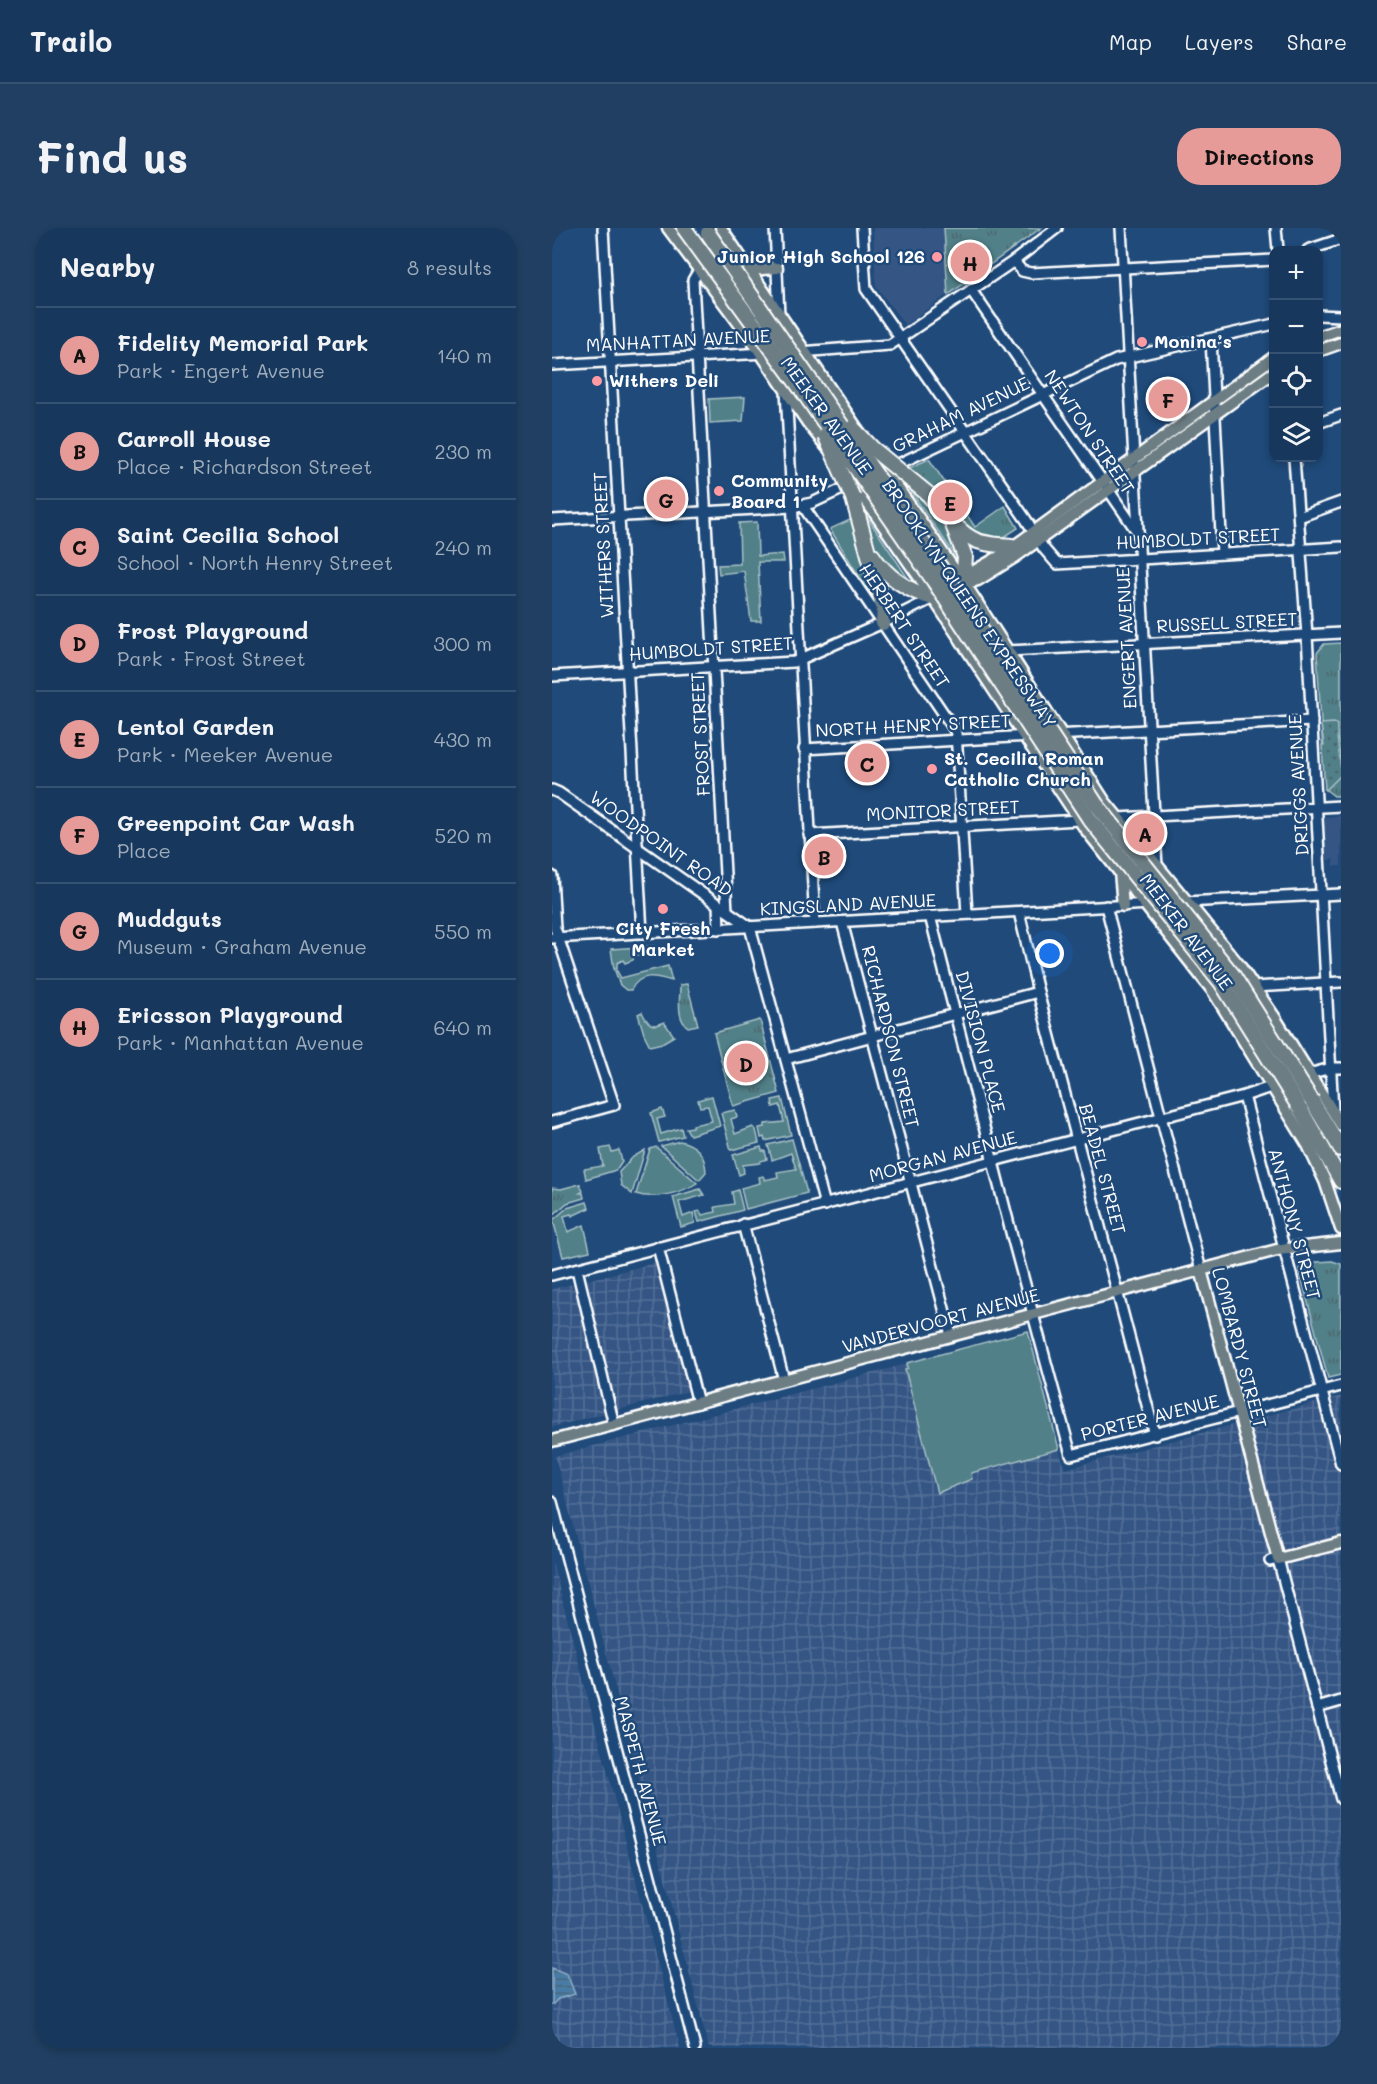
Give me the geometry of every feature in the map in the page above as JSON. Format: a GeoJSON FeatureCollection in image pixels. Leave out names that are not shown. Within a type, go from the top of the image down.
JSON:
{"type":"FeatureCollection","features":[{"type":"Feature","properties":{"kind":"highway","name":"BROOKLYN-QUEENS EXPRESSWAY"},"geometry":{"type":"LineString","coordinates":[[684,228],[804,393],[934,581],[1082,807],[1113,849],[1213,972],[1305,1103],[1341,1149]]}},
{"type":"Feature","properties":{"kind":"highway","name":"BROOKLYN-QUEENS EXPRESSWAY"},"geometry":{"type":"LineString","coordinates":[[706,230],[951,583],[1096,804],[1223,962],[1250,1002],[1305,1103],[1341,1181]]}},
{"type":"Feature","properties":{"kind":"highway"},"geometry":{"type":"LineString","coordinates":[[804,393],[847,483],[884,609],[883,623]]}},
{"type":"Feature","properties":{"kind":"highway"},"geometry":{"type":"LineString","coordinates":[[822,396],[873,449],[928,494],[975,540],[1012,546]]}},
{"type":"Feature","properties":{"kind":"highway"},"geometry":{"type":"LineString","coordinates":[[948,516],[963,550],[965,566],[963,583]]}},
{"type":"Feature","properties":{"kind":"highway"},"geometry":{"type":"LineString","coordinates":[[864,539],[877,561],[890,576],[914,591],[933,598]]}},
{"type":"Feature","properties":{"kind":"main road","name":"MEEKER AVENUE"},"geometry":{"type":"LineString","coordinates":[[668,228],[761,353],[808,423],[855,483],[1079,820],[1205,979],[1302,1135],[1320,1169],[1341,1229]]}},
{"type":"Feature","properties":{"kind":"main road","name":"MEEKER AVENUE"},"geometry":{"type":"LineString","coordinates":[[721,228],[963,583],[1118,818],[1224,945],[1254,987],[1341,1125]]}},
{"type":"Feature","properties":{"kind":"main road"},"geometry":{"type":"LineString","coordinates":[[749,270],[777,268]]}},
{"type":"Feature","properties":{"kind":"main road"},"geometry":{"type":"LineString","coordinates":[[1323,335],[1341,329]]}},
{"type":"Feature","properties":{"kind":"main road"},"geometry":{"type":"LineString","coordinates":[[1323,349],[1341,343]]}},
{"type":"Feature","properties":{"kind":"main road"},"geometry":{"type":"LineString","coordinates":[[1106,487],[1134,458],[1269,361]]}},
{"type":"Feature","properties":{"kind":"main road"},"geometry":{"type":"LineString","coordinates":[[963,583],[988,575],[1036,536],[1106,487],[1135,473],[1269,376]]}},
{"type":"Feature","properties":{"kind":"main road"},"geometry":{"type":"LineString","coordinates":[[963,583],[976,570],[1002,555],[1012,546],[1036,536]]}},
{"type":"Feature","properties":{"kind":"main road","name":"HUMBOLDT STREET"},"geometry":{"type":"LineString","coordinates":[[933,598],[963,583]]}},
{"type":"Feature","properties":{"kind":"main road"},"geometry":{"type":"LineString","coordinates":[[1120,872],[1122,906]]}},
{"type":"Feature","properties":{"kind":"main road","name":"VANDERVOORT AVENUE"},"geometry":{"type":"LineString","coordinates":[[552,1441],[1202,1270],[1285,1250],[1341,1243]]}},
{"type":"Feature","properties":{"kind":"main road","name":"LOMBARDY STREET"},"geometry":{"type":"LineString","coordinates":[[1202,1270],[1274,1560]]}},
{"type":"Feature","properties":{"kind":"main road"},"geometry":{"type":"LineString","coordinates":[[1274,1560],[1341,1543]]}},
{"type":"Feature","properties":{"kind":"street","name":"WITHERS STREET"},"geometry":{"type":"LineString","coordinates":[[603,228],[642,933]]}},
{"type":"Feature","properties":{"kind":"street"},"geometry":{"type":"LineString","coordinates":[[776,228],[779,315]]}},
{"type":"Feature","properties":{"kind":"street"},"geometry":{"type":"LineString","coordinates":[[862,228],[866,289],[1036,536]]}},
{"type":"Feature","properties":{"kind":"street","name":"MANHATTAN AVENUE"},"geometry":{"type":"LineString","coordinates":[[552,364],[805,352],[890,345],[901,340],[1014,261],[1057,228]]}},
{"type":"Feature","properties":{"kind":"street","name":"ENGERT AVENUE"},"geometry":{"type":"LineString","coordinates":[[1121,228],[1157,867]]}},
{"type":"Feature","properties":{"kind":"street"},"geometry":{"type":"LineString","coordinates":[[1276,228],[1278,246]]}},
{"type":"Feature","properties":{"kind":"street"},"geometry":{"type":"LineString","coordinates":[[1320,246],[1341,239]]}},
{"type":"Feature","properties":{"kind":"street"},"geometry":{"type":"LineString","coordinates":[[1014,261],[1022,271],[1031,273],[1269,260]]}},
{"type":"Feature","properties":{"kind":"street","name":"FROST STREET"},"geometry":{"type":"LineString","coordinates":[[699,270],[693,280],[727,911]]}},
{"type":"Feature","properties":{"kind":"street","name":"NEWTON STREET"},"geometry":{"type":"LineString","coordinates":[[971,290],[1138,533]]}},
{"type":"Feature","properties":{"kind":"street"},"geometry":{"type":"LineString","coordinates":[[1323,315],[1341,316]]}},
{"type":"Feature","properties":{"kind":"street","name":"GRAHAM AVENUE"},"geometry":{"type":"LineString","coordinates":[[552,520],[803,506],[1128,356],[1269,325]]}},
{"type":"Feature","properties":{"kind":"street"},"geometry":{"type":"LineString","coordinates":[[1210,339],[1222,554]]}},
{"type":"Feature","properties":{"kind":"street"},"geometry":{"type":"LineString","coordinates":[[786,390],[815,923]]}},
{"type":"Feature","properties":{"kind":"street"},"geometry":{"type":"LineString","coordinates":[[1323,421],[1341,415]]}},
{"type":"Feature","properties":{"kind":"street","name":"DRIGGS AVENUE"},"geometry":{"type":"LineString","coordinates":[[1294,462],[1307,635],[1326,983],[1336,1068],[1333,1111]]}},
{"type":"Feature","properties":{"kind":"street"},"geometry":{"type":"LineString","coordinates":[[1299,517],[1341,502]]}},
{"type":"Feature","properties":{"kind":"street","name":"HERBERT STREET"},"geometry":{"type":"LineString","coordinates":[[803,506],[956,732],[967,915]]}},
{"type":"Feature","properties":{"kind":"street","name":"HUMBOLDT STREET"},"geometry":{"type":"LineString","coordinates":[[1036,536],[1057,564],[1341,547]]}},
{"type":"Feature","properties":{"kind":"street","name":"HUMBOLDT STREET"},"geometry":{"type":"LineString","coordinates":[[552,676],[794,662],[933,598]]}},
{"type":"Feature","properties":{"kind":"street","name":"RUSSELL STREET"},"geometry":{"type":"LineString","coordinates":[[1008,651],[1341,633]]}},
{"type":"Feature","properties":{"kind":"street","name":"NORTH HENRY STREET"},"geometry":{"type":"LineString","coordinates":[[804,749],[1312,721]]}},
{"type":"Feature","properties":{"kind":"street","name":"WOODPOINT ROAD"},"geometry":{"type":"LineString","coordinates":[[552,790],[750,927]]}},
{"type":"Feature","properties":{"kind":"street"},"geometry":{"type":"LineString","coordinates":[[1118,818],[1341,806]]}},
{"type":"Feature","properties":{"kind":"street","name":"MONITOR STREET"},"geometry":{"type":"LineString","coordinates":[[809,835],[1079,820]]}},
{"type":"Feature","properties":{"kind":"street"},"geometry":{"type":"LineString","coordinates":[[552,876],[555,938],[614,1105],[552,1122]]}},
{"type":"Feature","properties":{"kind":"street","name":"KINGSLAND AVENUE"},"geometry":{"type":"LineString","coordinates":[[555,938],[1106,906],[1145,905],[1171,910],[1188,903],[1341,894]]}},
{"type":"Feature","properties":{"kind":"street"},"geometry":{"type":"LineString","coordinates":[[718,904],[718,929]]}},
{"type":"Feature","properties":{"kind":"street","name":"LOMBARDY STREET"},"geometry":{"type":"LineString","coordinates":[[1106,906],[1202,1270]]}},
{"type":"Feature","properties":{"kind":"street","name":"BEADEL STREET"},"geometry":{"type":"LineString","coordinates":[[1019,912],[1155,1435]]}},
{"type":"Feature","properties":{"kind":"street","name":"DIVISION PLACE"},"geometry":{"type":"LineString","coordinates":[[930,916],[1071,1455]]}},
{"type":"Feature","properties":{"kind":"street","name":"RICHARDSON STREET"},"geometry":{"type":"LineString","coordinates":[[842,922],[951,1335]]}},
{"type":"Feature","properties":{"kind":"street"},"geometry":{"type":"LineString","coordinates":[[750,927],[825,1205]]}},
{"type":"Feature","properties":{"kind":"street"},"geometry":{"type":"LineString","coordinates":[[1254,987],[1341,982]]}},
{"type":"Feature","properties":{"kind":"street"},"geometry":{"type":"LineString","coordinates":[[786,1059],[1038,992]]}},
{"type":"Feature","properties":{"kind":"street","name":"MORGAN AVENUE"},"geometry":{"type":"LineString","coordinates":[[552,1275],[1161,1118],[1336,1068]]}},
{"type":"Feature","properties":{"kind":"street","name":"ANTHONY STREET"},"geometry":{"type":"LineString","coordinates":[[1244,1096],[1341,1464]]}},
{"type":"Feature","properties":{"kind":"street"},"geometry":{"type":"LineString","coordinates":[[743,1224],[784,1380]]}},
{"type":"Feature","properties":{"kind":"street"},"geometry":{"type":"LineString","coordinates":[[658,1247],[698,1403]]}},
{"type":"Feature","properties":{"kind":"street"},"geometry":{"type":"LineString","coordinates":[[577,1269],[614,1425]]}},
{"type":"Feature","properties":{"kind":"street","name":"PORTER AVENUE"},"geometry":{"type":"LineString","coordinates":[[1071,1455],[1341,1386]]}},
{"type":"Feature","properties":{"kind":"street","name":"MASPETH AVENUE"},"geometry":{"type":"LineString","coordinates":[[552,1502],[695,2048]]}},
{"type":"Feature","properties":{"kind":"street","name":"LOMBARDY STREET"},"geometry":{"type":"LineString","coordinates":[[1274,1560],[1341,1799]]}},
{"type":"Feature","properties":{"kind":"street"},"geometry":{"type":"LineString","coordinates":[[1317,1708],[1341,1701]]}},
{"type":"Feature","properties":{"kind":"shaded area","name":"Junior High School 126"},"geometry":{"type":"Polygon","coordinates":[[[873,228],[1040,228],[905,325],[876,286],[873,228]]]}},
{"type":"Feature","properties":{"kind":"shaded area"},"geometry":{"type":"Polygon","coordinates":[[[1341,816],[1341,866],[1334,866],[1333,859],[1327,860],[1324,817],[1341,816]]]}},
{"type":"Feature","properties":{"kind":"shaded area"},"geometry":{"type":"Polygon","coordinates":[[[658,1262],[690,1391],[552,1427],[552,1289],[658,1262]]]}},
{"type":"Feature","properties":{"kind":"shaded area"},"geometry":{"type":"Polygon","coordinates":[[[910,1363],[941,1480],[1059,1449],[1065,1469],[1341,1396],[1341,2048],[709,2048],[555,1456],[910,1363]]]}},
{"type":"Feature","properties":{"kind":"shaded area"},"geometry":{"type":"Polygon","coordinates":[[[552,1561],[680,2048],[552,2048],[552,2005],[558,1999],[575,1994],[552,1968],[552,1561]]]}},
{"type":"Feature","properties":{"kind":"shaded area"},"geometry":{"type":"Polygon","coordinates":[[[552,1968],[567,1974],[575,1994],[558,1999],[552,2005],[552,1968]]]}},
{"type":"Feature","properties":{"kind":"green space"},"geometry":{"type":"Polygon","coordinates":[[[944,228],[1041,228],[948,295],[944,228]]]}},
{"type":"Feature","properties":{"kind":"green space"},"geometry":{"type":"Polygon","coordinates":[[[745,397],[743,421],[710,423],[709,399],[745,397]]]}},
{"type":"Feature","properties":{"kind":"green space"},"geometry":{"type":"Polygon","coordinates":[[[929,459],[975,527],[1005,506],[1018,528],[997,539],[972,534],[907,469],[929,459]]]}},
{"type":"Feature","properties":{"kind":"green space"},"geometry":{"type":"Polygon","coordinates":[[[904,482],[932,506],[950,534],[960,557],[957,558],[904,482]]]}},
{"type":"Feature","properties":{"kind":"green space"},"geometry":{"type":"Polygon","coordinates":[[[863,511],[910,581],[900,579],[872,547],[863,511]]]}},
{"type":"Feature","properties":{"kind":"green space"},"geometry":{"type":"Polygon","coordinates":[[[852,519],[873,597],[830,529],[852,519]]]}},
{"type":"Feature","properties":{"kind":"green space"},"geometry":{"type":"Polygon","coordinates":[[[757,522],[758,556],[783,554],[784,562],[758,562],[761,621],[751,621],[744,571],[719,574],[718,565],[740,564],[739,523],[757,522]]]}},
{"type":"Feature","properties":{"kind":"green space"},"geometry":{"type":"Polygon","coordinates":[[[1341,643],[1341,796],[1334,796],[1325,789],[1317,653],[1324,644],[1341,643]]]}},
{"type":"Feature","properties":{"kind":"green space"},"geometry":{"type":"Polygon","coordinates":[[[1334,723],[1337,725],[1341,775],[1326,790],[1321,724],[1334,723]]]}},
{"type":"Feature","properties":{"kind":"green space"},"geometry":{"type":"Polygon","coordinates":[[[654,946],[657,954],[648,957],[647,952],[634,956],[633,960],[625,963],[623,960],[617,963],[617,969],[614,969],[611,949],[654,946]]]}},
{"type":"Feature","properties":{"kind":"green space"},"geometry":{"type":"Polygon","coordinates":[[[668,966],[672,981],[654,977],[643,978],[631,990],[626,990],[620,985],[615,971],[621,978],[668,966]]]}},
{"type":"Feature","properties":{"kind":"green space"},"geometry":{"type":"Polygon","coordinates":[[[687,984],[698,1025],[688,1027],[682,1019],[680,1008],[680,985],[687,984]]]}},
{"type":"Feature","properties":{"kind":"green space"},"geometry":{"type":"Polygon","coordinates":[[[642,1012],[650,1024],[656,1025],[664,1022],[674,1036],[662,1043],[650,1046],[638,1014],[642,1012]]]}},
{"type":"Feature","properties":{"kind":"green space"},"geometry":{"type":"Polygon","coordinates":[[[760,1020],[779,1093],[733,1106],[714,1033],[760,1020]]]}},
{"type":"Feature","properties":{"kind":"green space"},"geometry":{"type":"Polygon","coordinates":[[[712,1096],[720,1126],[690,1135],[686,1128],[712,1121],[708,1106],[700,1107],[698,1100],[712,1096]]]}},
{"type":"Feature","properties":{"kind":"green space"},"geometry":{"type":"Polygon","coordinates":[[[782,1098],[791,1135],[765,1141],[764,1137],[761,1138],[759,1128],[765,1127],[765,1124],[784,1122],[780,1105],[773,1107],[772,1100],[782,1098]]]}},
{"type":"Feature","properties":{"kind":"green space"},"geometry":{"type":"Polygon","coordinates":[[[662,1109],[665,1117],[657,1119],[661,1134],[681,1128],[683,1136],[659,1142],[651,1113],[662,1109]]]}},
{"type":"Feature","properties":{"kind":"green space"},"geometry":{"type":"Polygon","coordinates":[[[735,1110],[737,1117],[731,1119],[735,1134],[753,1127],[759,1143],[731,1150],[721,1113],[735,1110]]]}},
{"type":"Feature","properties":{"kind":"green space"},"geometry":{"type":"Polygon","coordinates":[[[792,1139],[807,1193],[746,1209],[741,1188],[760,1183],[759,1177],[763,1176],[765,1180],[778,1177],[777,1172],[796,1169],[791,1153],[772,1160],[768,1145],[792,1139]]]}},
{"type":"Feature","properties":{"kind":"green space"},"geometry":{"type":"Polygon","coordinates":[[[680,1141],[691,1145],[702,1155],[706,1172],[699,1180],[661,1146],[680,1141]]]}},
{"type":"Feature","properties":{"kind":"green space"},"geometry":{"type":"Polygon","coordinates":[[[610,1147],[612,1152],[619,1150],[622,1161],[616,1170],[586,1179],[584,1169],[603,1166],[600,1149],[610,1147]]]}},
{"type":"Feature","properties":{"kind":"green space"},"geometry":{"type":"Polygon","coordinates":[[[656,1147],[697,1183],[684,1190],[667,1194],[643,1196],[636,1194],[650,1149],[656,1147]]]}},
{"type":"Feature","properties":{"kind":"green space"},"geometry":{"type":"Polygon","coordinates":[[[761,1147],[767,1159],[760,1163],[743,1165],[744,1173],[739,1175],[733,1155],[761,1147]]]}},
{"type":"Feature","properties":{"kind":"green space"},"geometry":{"type":"Polygon","coordinates":[[[645,1150],[632,1194],[621,1185],[619,1172],[633,1157],[645,1150]]]}},
{"type":"Feature","properties":{"kind":"green space"},"geometry":{"type":"Polygon","coordinates":[[[580,1184],[583,1191],[580,1193],[583,1193],[584,1198],[567,1203],[552,1216],[552,1188],[561,1189],[580,1184]]]}},
{"type":"Feature","properties":{"kind":"green space"},"geometry":{"type":"Polygon","coordinates":[[[700,1189],[704,1195],[679,1202],[683,1217],[693,1213],[695,1223],[681,1227],[673,1197],[700,1189]]]}},
{"type":"Feature","properties":{"kind":"green space"},"geometry":{"type":"Polygon","coordinates":[[[738,1190],[743,1210],[699,1222],[696,1212],[700,1211],[702,1215],[716,1212],[715,1207],[734,1204],[732,1192],[738,1190]]]}},
{"type":"Feature","properties":{"kind":"green space"},"geometry":{"type":"Polygon","coordinates":[[[587,1202],[589,1208],[572,1216],[571,1214],[564,1216],[568,1232],[584,1225],[590,1251],[563,1257],[553,1220],[567,1208],[587,1202]]]}},
{"type":"Feature","properties":{"kind":"green space"},"geometry":{"type":"Polygon","coordinates":[[[1332,1261],[1341,1264],[1341,1375],[1328,1378],[1299,1269],[1303,1263],[1332,1261]]]}},
{"type":"Feature","properties":{"kind":"green space"},"geometry":{"type":"Polygon","coordinates":[[[1028,1331],[1059,1449],[971,1473],[972,1479],[937,1493],[905,1369],[908,1368],[907,1363],[1028,1331]]]}},
{"type":"Feature","properties":{"kind":"place","name":"Junior High School 126"},"geometry":{"type":"Point","coordinates":[937,257]}},
{"type":"Feature","properties":{"kind":"place","name":"Ericsson Playground"},"geometry":{"type":"Point","coordinates":[970,262]}},
{"type":"Feature","properties":{"kind":"place","name":"Monina’s"},"geometry":{"type":"Point","coordinates":[1142,342]}},
{"type":"Feature","properties":{"kind":"place","name":"Withers Deli"},"geometry":{"type":"Point","coordinates":[597,381]}},
{"type":"Feature","properties":{"kind":"place","name":"Greenpoint Car Wash"},"geometry":{"type":"Point","coordinates":[1168,399]}},
{"type":"Feature","properties":{"kind":"place","name":"Community Board 1"},"geometry":{"type":"Point","coordinates":[719,491]}},
{"type":"Feature","properties":{"kind":"place","name":"Muddguts"},"geometry":{"type":"Point","coordinates":[666,499]}},
{"type":"Feature","properties":{"kind":"place","name":"Lentol Garden"},"geometry":{"type":"Point","coordinates":[950,502]}},
{"type":"Feature","properties":{"kind":"place","name":"Saint Cecilia School"},"geometry":{"type":"Point","coordinates":[867,763]}},
{"type":"Feature","properties":{"kind":"place","name":"St. Cecilia Roman Catholic Church"},"geometry":{"type":"Point","coordinates":[932,769]}},
{"type":"Feature","properties":{"kind":"place","name":"Fidelity Memorial Park"},"geometry":{"type":"Point","coordinates":[1145,833]}},
{"type":"Feature","properties":{"kind":"place","name":"Carroll House"},"geometry":{"type":"Point","coordinates":[824,856]}},
{"type":"Feature","properties":{"kind":"place","name":"City Fresh Market"},"geometry":{"type":"Point","coordinates":[663,909]}},
{"type":"Feature","properties":{"kind":"place","name":"Frost Playground"},"geometry":{"type":"Point","coordinates":[746,1063]}}]}
